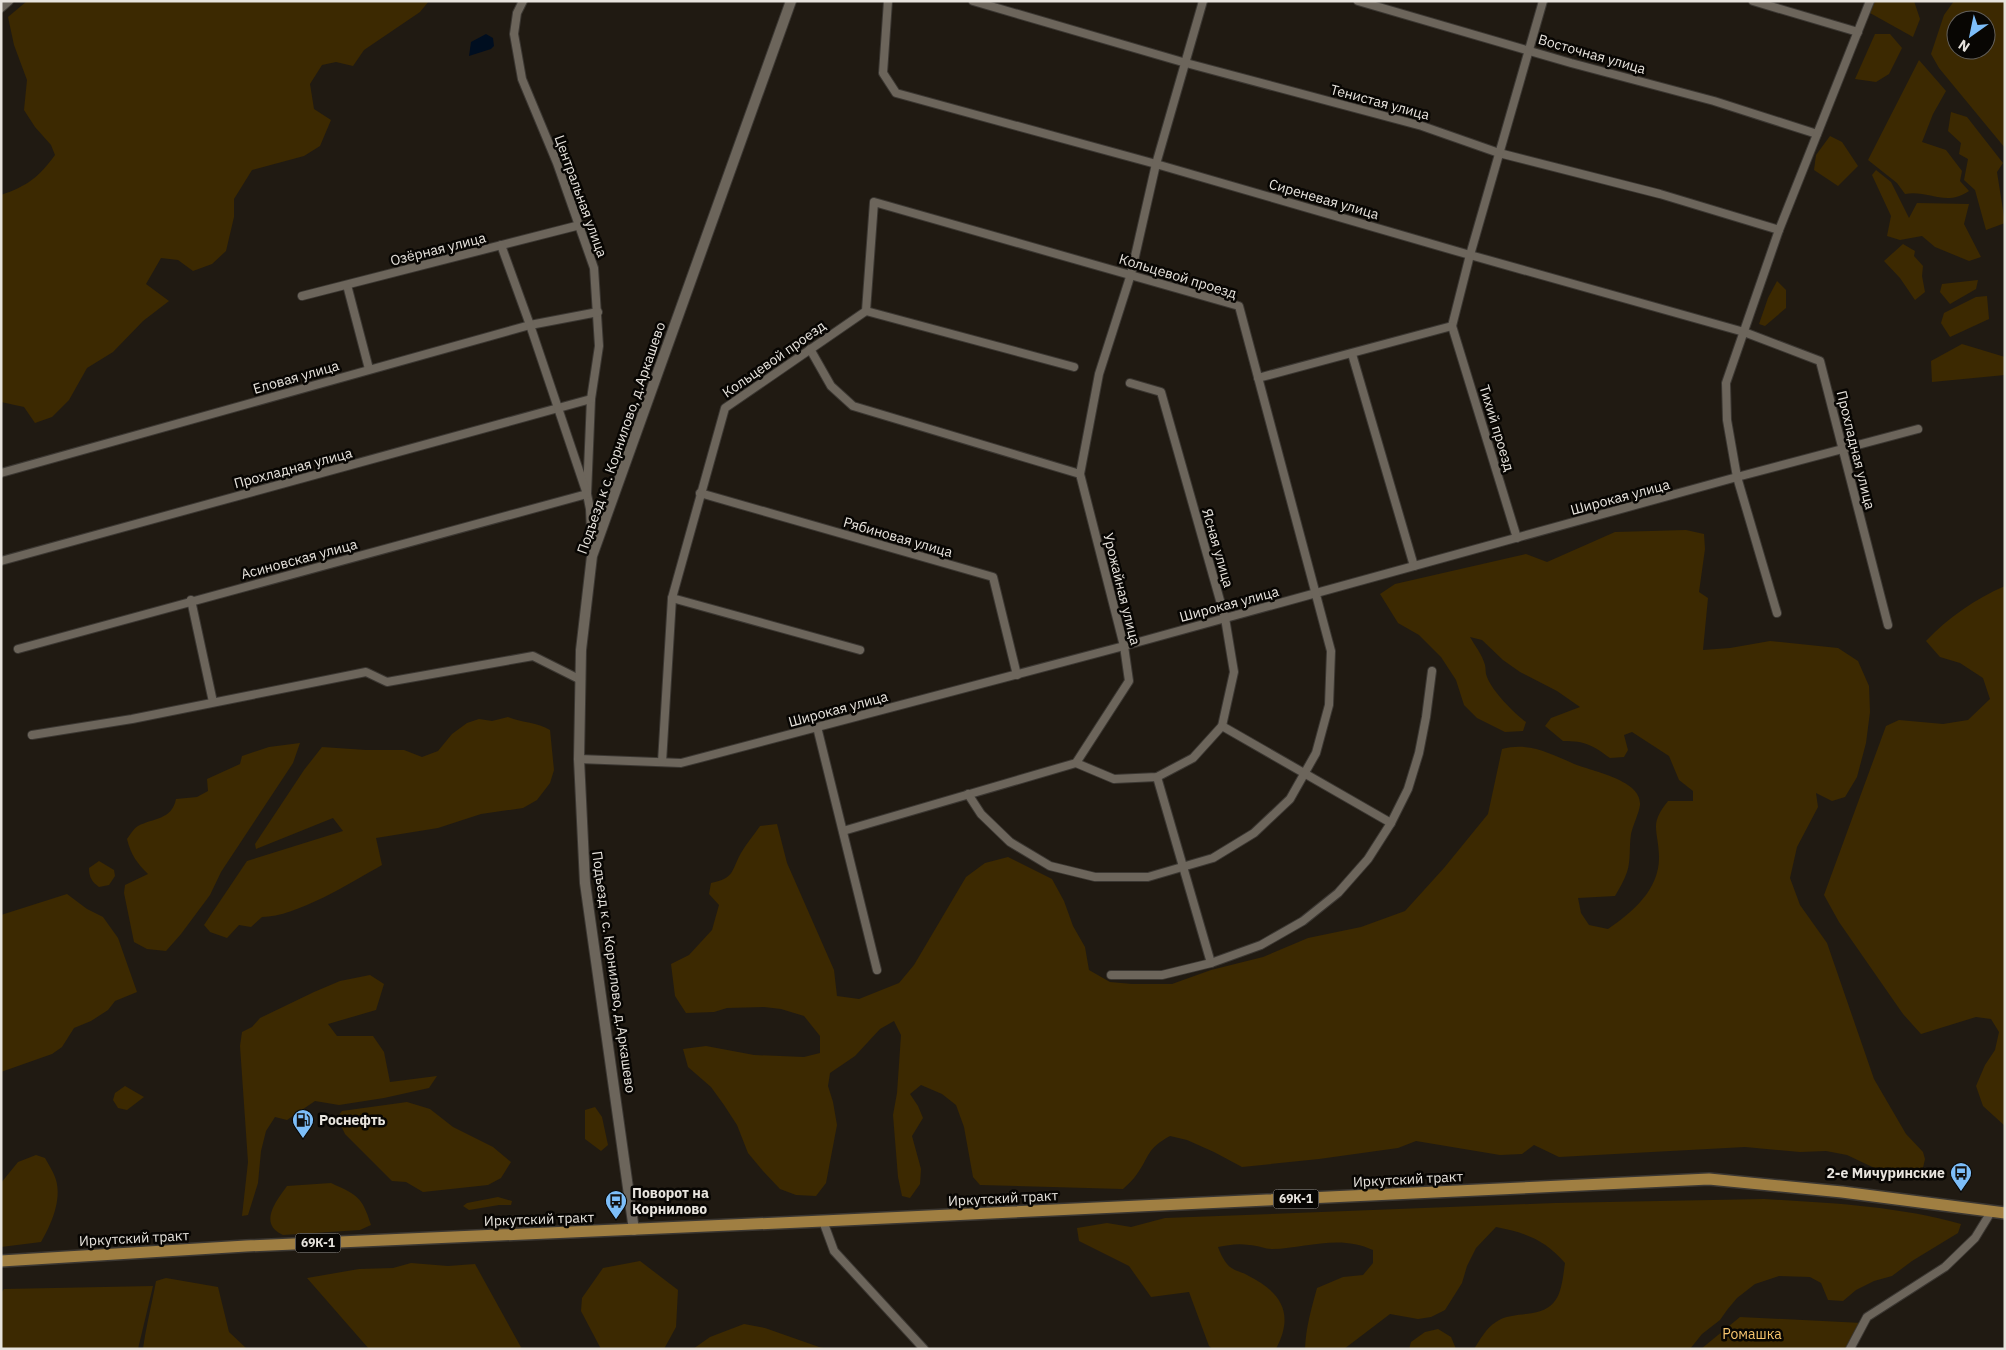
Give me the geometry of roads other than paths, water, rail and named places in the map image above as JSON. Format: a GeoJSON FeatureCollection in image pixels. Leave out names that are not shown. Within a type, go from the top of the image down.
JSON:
{"type":"FeatureCollection","features":[{"type":"Feature","properties":{"kind":"main road","name":"Иркутский тракт"},"geometry":{"type":"LineString","coordinates":[[1,1261],[246,1246],[634,1230],[1709,1179],[1842,1192],[2005,1214]]}},
{"type":"Feature","properties":{"kind":"street"},"geometry":{"type":"LineString","coordinates":[[1,8],[9,1]]}},
{"type":"Feature","properties":{"kind":"street","name":"Центральная улица"},"geometry":{"type":"LineString","coordinates":[[523,1],[517,13],[514,34],[522,79],[557,163],[594,268],[599,346],[591,399],[587,494],[590,509],[592,556]]}},
{"type":"Feature","properties":{"kind":"street","name":"Подъезд к с. Корнилово, д.Аркашево"},"geometry":{"type":"LineString","coordinates":[[634,1230],[585,882],[579,759],[581,650],[592,556],[791,1]]}},
{"type":"Feature","properties":{"kind":"street","name":"Сиреневая улица"},"geometry":{"type":"LineString","coordinates":[[888,1],[883,73],[896,93],[1156,164],[1744,332]]}},
{"type":"Feature","properties":{"kind":"street","name":"Тенистая улица"},"geometry":{"type":"LineString","coordinates":[[972,1],[1186,63],[1422,126],[1499,152],[1660,194],[1779,230]]}},
{"type":"Feature","properties":{"kind":"street"},"geometry":{"type":"LineString","coordinates":[[810,349],[831,386],[853,406],[1080,474],[1099,374],[1131,274],[1156,164],[1202,1]]}},
{"type":"Feature","properties":{"kind":"street","name":"Восточная улица"},"geometry":{"type":"LineString","coordinates":[[1358,1],[1714,100],[1817,134]]}},
{"type":"Feature","properties":{"kind":"street"},"geometry":{"type":"LineString","coordinates":[[1258,378],[1452,326],[1470,255],[1543,1]]}},
{"type":"Feature","properties":{"kind":"street"},"geometry":{"type":"LineString","coordinates":[[1753,1],[1858,32]]}},
{"type":"Feature","properties":{"kind":"street"},"geometry":{"type":"LineString","coordinates":[[1777,613],[1737,478],[1727,420],[1726,383],[1779,230],[1870,1]]}},
{"type":"Feature","properties":{"kind":"street","name":"Кольцевой проезд"},"geometry":{"type":"LineString","coordinates":[[662,762],[672,598],[725,408],[866,311],[874,202],[1239,306],[1331,651],[1329,705],[1316,753],[1305,774],[1290,800],[1254,833],[1213,858],[1148,877],[1095,877],[1050,866],[1010,842],[981,814],[968,794]]}},
{"type":"Feature","properties":{"kind":"street","name":"Озёрная улица"},"geometry":{"type":"LineString","coordinates":[[302,296],[580,225]]}},
{"type":"Feature","properties":{"kind":"street"},"geometry":{"type":"LineString","coordinates":[[501,245],[587,494]]}},
{"type":"Feature","properties":{"kind":"street"},"geometry":{"type":"LineString","coordinates":[[346,285],[369,369]]}},
{"type":"Feature","properties":{"kind":"street"},"geometry":{"type":"LineString","coordinates":[[866,311],[1074,367]]}},
{"type":"Feature","properties":{"kind":"street","name":"Еловая улица"},"geometry":{"type":"LineString","coordinates":[[1,473],[530,325],[598,312]]}},
{"type":"Feature","properties":{"kind":"street","name":"Тихий проезд"},"geometry":{"type":"LineString","coordinates":[[1452,326],[1517,538]]}},
{"type":"Feature","properties":{"kind":"street","name":"Прохладная улица"},"geometry":{"type":"LineString","coordinates":[[1744,332],[1820,361],[1888,625]]}},
{"type":"Feature","properties":{"kind":"street"},"geometry":{"type":"LineString","coordinates":[[1352,354],[1414,566]]}},
{"type":"Feature","properties":{"kind":"street","name":"Ясная улица"},"geometry":{"type":"LineString","coordinates":[[1076,763],[1114,779],[1157,777],[1193,758],[1222,726],[1234,672],[1225,618],[1160,392],[1130,383]]}},
{"type":"Feature","properties":{"kind":"street","name":"Прохладная улица"},"geometry":{"type":"LineString","coordinates":[[1,561],[591,399]]}},
{"type":"Feature","properties":{"kind":"street","name":"Широкая улица"},"geometry":{"type":"LineString","coordinates":[[579,759],[681,763],[1124,646],[1918,429]]}},
{"type":"Feature","properties":{"kind":"street","name":"Урожайная улица"},"geometry":{"type":"LineString","coordinates":[[1076,763],[1128,681],[1124,646],[1080,474]]}},
{"type":"Feature","properties":{"kind":"street","name":"Рябиновая улица"},"geometry":{"type":"LineString","coordinates":[[700,493],[993,577],[1016,675]]}},
{"type":"Feature","properties":{"kind":"street","name":"Асиновская улица"},"geometry":{"type":"LineString","coordinates":[[18,649],[191,600],[587,494]]}},
{"type":"Feature","properties":{"kind":"street"},"geometry":{"type":"LineString","coordinates":[[672,598],[860,650]]}},
{"type":"Feature","properties":{"kind":"street"},"geometry":{"type":"LineString","coordinates":[[191,600],[213,702]]}},
{"type":"Feature","properties":{"kind":"street"},"geometry":{"type":"LineString","coordinates":[[32,735],[132,719],[366,672],[387,682],[533,656],[581,680]]}},
{"type":"Feature","properties":{"kind":"street"},"geometry":{"type":"LineString","coordinates":[[1111,975],[1162,976],[1210,963],[1261,945],[1303,920],[1338,892],[1368,859],[1391,823],[1408,789],[1419,753],[1432,671]]}},
{"type":"Feature","properties":{"kind":"street"},"geometry":{"type":"LineString","coordinates":[[1222,726],[1391,823]]}},
{"type":"Feature","properties":{"kind":"street"},"geometry":{"type":"LineString","coordinates":[[817,727],[877,970]]}},
{"type":"Feature","properties":{"kind":"street"},"geometry":{"type":"LineString","coordinates":[[843,831],[1076,763]]}},
{"type":"Feature","properties":{"kind":"street"},"geometry":{"type":"LineString","coordinates":[[1157,777],[1210,963]]}},
{"type":"Feature","properties":{"kind":"street"},"geometry":{"type":"LineString","coordinates":[[1850,1349],[1867,1317],[1945,1267],[1975,1238],[1991,1212]]}},
{"type":"Feature","properties":{"kind":"street"},"geometry":{"type":"LineString","coordinates":[[823,1221],[834,1251],[924,1349]]}},
{"type":"Feature","properties":{"kind":"water"},"geometry":{"type":"Polygon","coordinates":[[[486,34],[493,38],[494,46],[491,49],[469,56],[471,42],[486,34]]]}},
{"type":"Feature","properties":{"kind":"place","name":"Роснефть"},"geometry":{"type":"Point","coordinates":[303,1139]}},
{"type":"Feature","properties":{"kind":"place","name":"2-е Мичуринские"},"geometry":{"type":"Point","coordinates":[1961,1192]}},
{"type":"Feature","properties":{"kind":"place","name":"Поворот на Корнилово"},"geometry":{"type":"Point","coordinates":[616,1220]}},
{"type":"Feature","properties":{"kind":"park label","name":"Ромашка"},"geometry":{"type":"Point","coordinates":[1752,1334]}}]}
